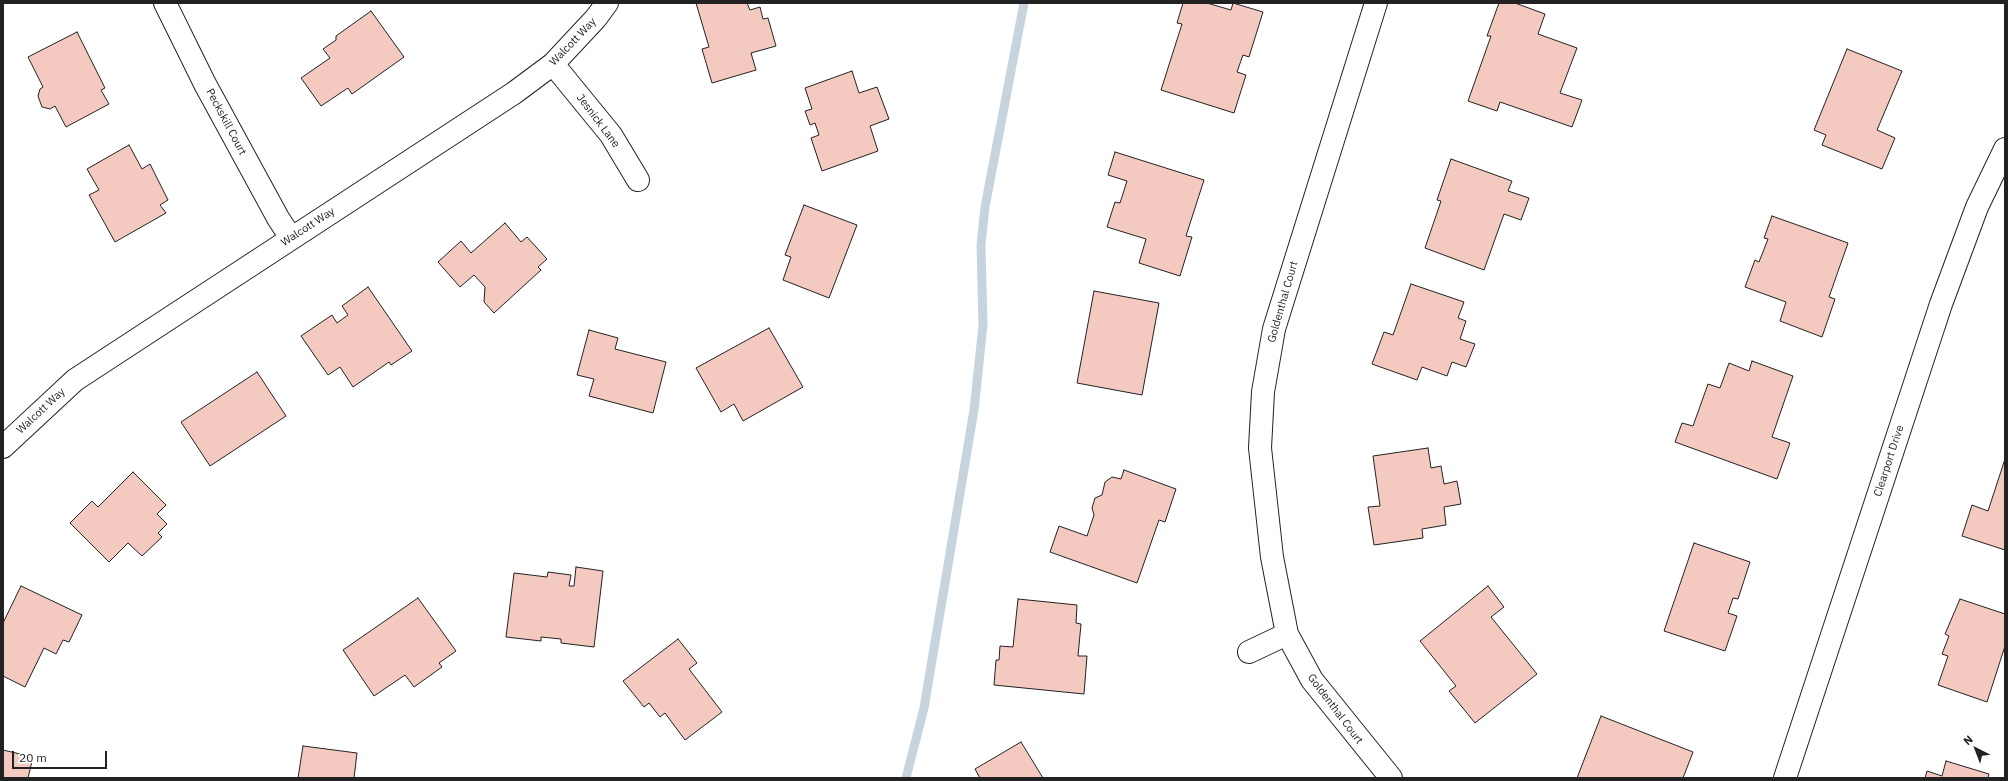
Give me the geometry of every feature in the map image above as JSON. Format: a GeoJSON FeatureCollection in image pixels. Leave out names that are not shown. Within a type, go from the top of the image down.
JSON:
{"type":"FeatureCollection","features":[{"type":"Feature","properties":{"kind":"street","name":"Peckskill Court"},"geometry":{"type":"LineString","coordinates":[[166,3],[205,84],[278,218],[291,238]]}},
{"type":"Feature","properties":{"kind":"street","name":"Walcott Way"},"geometry":{"type":"LineString","coordinates":[[3,446],[75,380],[514,93],[553,64],[596,18],[607,3]]}},
{"type":"Feature","properties":{"kind":"street","name":"Goldenthal Court"},"geometry":{"type":"LineString","coordinates":[[1376,3],[1274,329],[1263,392],[1260,448],[1272,557],[1287,634],[1312,680],[1391,778]]}},
{"type":"Feature","properties":{"kind":"street","name":"Jesnick Lane"},"geometry":{"type":"LineString","coordinates":[[553,64],[611,135],[638,180]]}},
{"type":"Feature","properties":{"kind":"street","name":"Clearport Drive"},"geometry":{"type":"LineString","coordinates":[[1785,778],[1941,304],[1977,207],[2005,148]]}},
{"type":"Feature","properties":{"kind":"street"},"geometry":{"type":"LineString","coordinates":[[1249,652],[1287,634]]}},
{"type":"Feature","properties":{"kind":"building"},"geometry":{"type":"Polygon","coordinates":[[[696,3],[747,3],[750,10],[760,7],[763,19],[768,18],[776,46],[751,53],[756,70],[712,83],[702,49],[709,47],[696,3]]]}},
{"type":"Feature","properties":{"kind":"building"},"geometry":{"type":"Polygon","coordinates":[[[1183,3],[1207,3],[1231,10],[1233,3],[1263,12],[1249,57],[1243,55],[1237,72],[1246,75],[1234,113],[1161,90],[1182,24],[1177,23],[1183,3]]]}},
{"type":"Feature","properties":{"kind":"building"},"geometry":{"type":"Polygon","coordinates":[[[1499,3],[1515,3],[1545,14],[1538,34],[1577,48],[1560,93],[1582,100],[1572,127],[1500,102],[1497,111],[1468,101],[1491,36],[1487,36],[1499,3]]]}},
{"type":"Feature","properties":{"kind":"building"},"geometry":{"type":"Polygon","coordinates":[[[371,11],[404,57],[352,94],[348,88],[321,106],[301,78],[330,58],[323,49],[336,40],[336,36],[371,11]]]}},
{"type":"Feature","properties":{"kind":"building"},"geometry":{"type":"Polygon","coordinates":[[[77,32],[105,88],[101,90],[109,104],[66,127],[55,106],[50,109],[42,107],[38,96],[40,89],[43,87],[28,57],[77,32]]]}},
{"type":"Feature","properties":{"kind":"building"},"geometry":{"type":"Polygon","coordinates":[[[1847,49],[1902,71],[1877,130],[1895,138],[1882,169],[1822,145],[1826,135],[1814,130],[1847,49]]]}},
{"type":"Feature","properties":{"kind":"building"},"geometry":{"type":"Polygon","coordinates":[[[852,71],[859,93],[877,87],[889,119],[870,126],[878,151],[822,171],[811,138],[819,135],[815,123],[810,125],[805,111],[812,109],[805,88],[852,71]]]}},
{"type":"Feature","properties":{"kind":"building"},"geometry":{"type":"Polygon","coordinates":[[[129,145],[142,169],[150,164],[168,200],[160,205],[166,213],[115,242],[89,195],[99,190],[87,169],[129,145]]]}},
{"type":"Feature","properties":{"kind":"building"},"geometry":{"type":"Polygon","coordinates":[[[1115,152],[1204,180],[1186,236],[1192,237],[1180,276],[1139,263],[1146,239],[1107,227],[1115,202],[1120,203],[1127,181],[1108,175],[1115,152]]]}},
{"type":"Feature","properties":{"kind":"building"},"geometry":{"type":"Polygon","coordinates":[[[1451,159],[1512,181],[1508,191],[1529,198],[1521,220],[1504,214],[1484,270],[1425,248],[1441,201],[1437,200],[1451,159]]]}},
{"type":"Feature","properties":{"kind":"building"},"geometry":{"type":"Polygon","coordinates":[[[804,205],[857,225],[829,298],[783,280],[791,257],[785,255],[804,205]]]}},
{"type":"Feature","properties":{"kind":"building"},"geometry":{"type":"Polygon","coordinates":[[[1772,216],[1848,243],[1829,297],[1835,299],[1822,337],[1780,321],[1786,302],[1745,287],[1755,260],[1759,262],[1768,239],[1764,238],[1772,216]]]}},
{"type":"Feature","properties":{"kind":"building"},"geometry":{"type":"Polygon","coordinates":[[[505,223],[521,242],[527,237],[547,259],[538,267],[541,270],[494,313],[484,302],[485,287],[474,275],[460,287],[438,262],[461,241],[471,253],[505,223]]]}},
{"type":"Feature","properties":{"kind":"building"},"geometry":{"type":"Polygon","coordinates":[[[1411,284],[1464,302],[1458,318],[1466,321],[1460,339],[1475,344],[1466,367],[1452,362],[1447,376],[1422,367],[1417,380],[1372,364],[1384,332],[1393,335],[1411,284]]]}},
{"type":"Feature","properties":{"kind":"building"},"geometry":{"type":"Polygon","coordinates":[[[368,287],[412,351],[391,365],[389,362],[353,387],[340,367],[328,375],[301,336],[332,315],[337,323],[348,315],[342,306],[368,287]]]}},
{"type":"Feature","properties":{"kind":"building"},"geometry":{"type":"Polygon","coordinates":[[[1094,291],[1159,303],[1142,395],[1077,383],[1094,291]]]}},
{"type":"Feature","properties":{"kind":"building"},"geometry":{"type":"Polygon","coordinates":[[[769,328],[803,387],[743,421],[734,404],[721,412],[696,368],[769,328]]]}},
{"type":"Feature","properties":{"kind":"building"},"geometry":{"type":"Polygon","coordinates":[[[589,330],[618,338],[615,349],[666,362],[653,413],[589,396],[594,379],[577,375],[589,330]]]}},
{"type":"Feature","properties":{"kind":"building"},"geometry":{"type":"Polygon","coordinates":[[[1752,361],[1793,376],[1772,437],[1790,443],[1777,479],[1675,442],[1682,423],[1693,426],[1708,384],[1720,388],[1729,363],[1749,371],[1752,361]]]}},
{"type":"Feature","properties":{"kind":"building"},"geometry":{"type":"Polygon","coordinates":[[[257,372],[286,416],[210,466],[181,422],[257,372]]]}},
{"type":"Feature","properties":{"kind":"building"},"geometry":{"type":"Polygon","coordinates":[[[1428,448],[1431,468],[1441,466],[1444,484],[1457,481],[1461,504],[1444,507],[1446,525],[1422,529],[1423,538],[1374,545],[1368,507],[1380,506],[1373,456],[1428,448]]]}},
{"type":"Feature","properties":{"kind":"building"},"geometry":{"type":"Polygon","coordinates":[[[2005,459],[2005,550],[1962,536],[1972,505],[1988,511],[2005,459]]]}},
{"type":"Feature","properties":{"kind":"building"},"geometry":{"type":"Polygon","coordinates":[[[1124,470],[1176,489],[1165,522],[1159,520],[1137,583],[1050,552],[1059,526],[1087,536],[1094,515],[1092,508],[1095,498],[1102,495],[1105,482],[1112,477],[1121,479],[1124,470]]]}},
{"type":"Feature","properties":{"kind":"building"},"geometry":{"type":"Polygon","coordinates":[[[133,472],[166,505],[157,514],[167,524],[158,533],[162,537],[142,556],[128,543],[109,562],[70,523],[92,501],[98,507],[133,472]]]}},
{"type":"Feature","properties":{"kind":"building"},"geometry":{"type":"Polygon","coordinates":[[[1694,543],[1750,562],[1738,599],[1733,598],[1728,613],[1737,616],[1725,651],[1664,631],[1694,543]]]}},
{"type":"Feature","properties":{"kind":"building"},"geometry":{"type":"Polygon","coordinates":[[[576,567],[603,571],[594,647],[561,643],[561,639],[541,637],[541,641],[506,637],[514,573],[547,577],[548,572],[571,575],[569,586],[574,586],[576,567]]]}},
{"type":"Feature","properties":{"kind":"building"},"geometry":{"type":"Polygon","coordinates":[[[21,586],[82,615],[69,642],[63,640],[56,654],[44,648],[25,687],[3,676],[3,623],[21,586]]]}},
{"type":"Feature","properties":{"kind":"building"},"geometry":{"type":"Polygon","coordinates":[[[1488,586],[1504,607],[1491,617],[1537,674],[1475,723],[1449,691],[1456,686],[1420,641],[1488,586]]]}},
{"type":"Feature","properties":{"kind":"building"},"geometry":{"type":"Polygon","coordinates":[[[418,598],[456,651],[439,663],[442,667],[414,687],[405,675],[374,696],[343,650],[418,598]]]}},
{"type":"Feature","properties":{"kind":"building"},"geometry":{"type":"Polygon","coordinates":[[[1018,599],[1077,605],[1076,623],[1081,624],[1078,656],[1087,656],[1084,694],[994,685],[996,660],[999,660],[1000,646],[1013,647],[1018,599]]]}},
{"type":"Feature","properties":{"kind":"building"},"geometry":{"type":"Polygon","coordinates":[[[1960,599],[2005,614],[2005,646],[1987,702],[1938,685],[1948,656],[1942,654],[1949,636],[1945,634],[1960,599]]]}},
{"type":"Feature","properties":{"kind":"building"},"geometry":{"type":"Polygon","coordinates":[[[678,639],[697,663],[689,669],[722,712],[685,740],[665,713],[660,717],[649,703],[644,707],[623,681],[678,639]]]}},
{"type":"Feature","properties":{"kind":"building"},"geometry":{"type":"Polygon","coordinates":[[[1601,716],[1693,752],[1683,778],[1577,778],[1601,716]]]}},
{"type":"Feature","properties":{"kind":"building"},"geometry":{"type":"Polygon","coordinates":[[[1021,742],[1043,778],[980,778],[975,769],[1021,742]]]}},
{"type":"Feature","properties":{"kind":"building"},"geometry":{"type":"Polygon","coordinates":[[[303,746],[357,753],[354,778],[298,778],[303,746]]]}},
{"type":"Feature","properties":{"kind":"building"},"geometry":{"type":"Polygon","coordinates":[[[3,750],[33,757],[28,778],[3,778],[3,750]]]}},
{"type":"Feature","properties":{"kind":"building"},"geometry":{"type":"Polygon","coordinates":[[[1946,761],[1989,774],[1988,778],[1925,778],[1927,771],[1942,776],[1946,761]]]}},
{"type":"Feature","properties":{"kind":"waterway"},"geometry":{"type":"LineString","coordinates":[[906,778],[924,708],[974,410],[983,325],[981,245],[985,207],[1024,3]]}}]}
